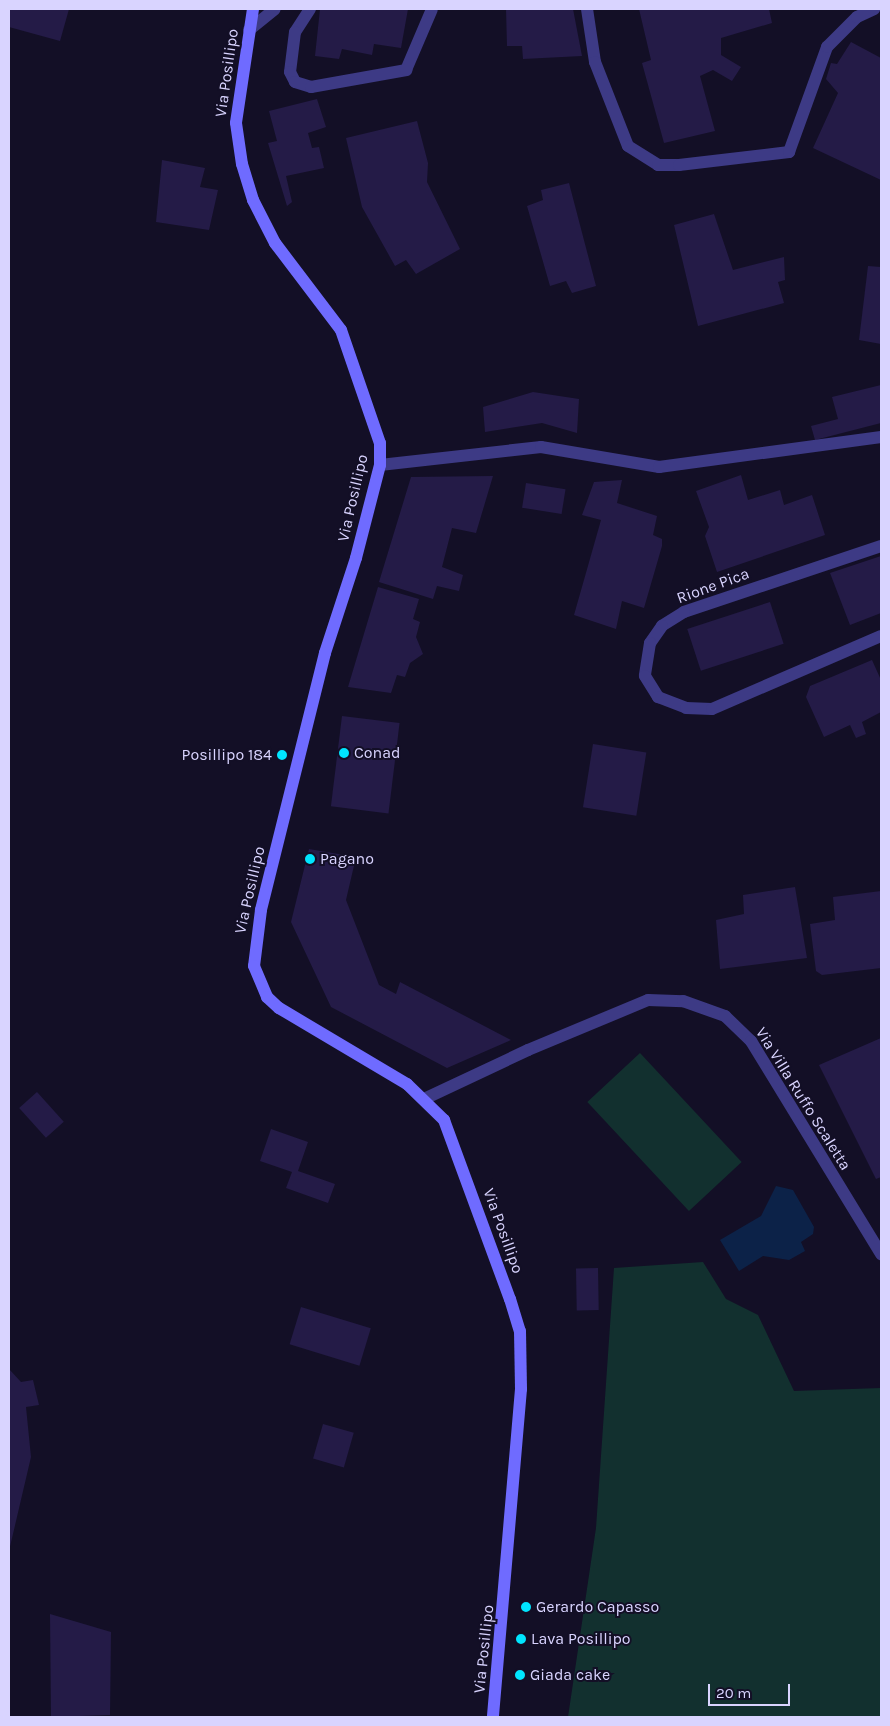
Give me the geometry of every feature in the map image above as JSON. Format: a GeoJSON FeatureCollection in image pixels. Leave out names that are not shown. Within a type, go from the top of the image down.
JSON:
{"type":"FeatureCollection","features":[{"type":"Feature","properties":{"kind":"street","name":"Via Posillipo"},"geometry":{"type":"LineString","coordinates":[[253,9],[236,123],[242,164],[253,200],[275,243],[340,330],[374,421],[380,465],[272,864],[254,966],[267,997],[279,1008],[407,1084],[444,1120],[520,1331],[521,1398],[493,1717]]}},
{"type":"Feature","properties":{"kind":"street"},"geometry":{"type":"LineString","coordinates":[[249,30],[275,9]]}},
{"type":"Feature","properties":{"kind":"street"},"geometry":{"type":"LineString","coordinates":[[310,9],[295,32],[290,72],[295,82],[311,87],[406,70],[432,9]]}},
{"type":"Feature","properties":{"kind":"street"},"geometry":{"type":"LineString","coordinates":[[587,9],[595,62],[628,146],[658,165],[679,166],[789,152],[827,47],[844,27],[874,9]]}},
{"type":"Feature","properties":{"kind":"street"},"geometry":{"type":"LineString","coordinates":[[380,465],[541,448],[659,468],[881,437]]}},
{"type":"Feature","properties":{"kind":"street","name":"Rione Pica"},"geometry":{"type":"LineString","coordinates":[[881,546],[684,612],[662,626],[650,644],[645,676],[658,696],[686,708],[712,709],[881,636]]}},
{"type":"Feature","properties":{"kind":"street","name":"Via Villa Ruffo Scaletta"},"geometry":{"type":"LineString","coordinates":[[424,1099],[528,1050],[648,1000],[683,1001],[725,1016],[751,1041],[881,1254]]}},
{"type":"Feature","properties":{"kind":"green space"},"geometry":{"type":"Polygon","coordinates":[[[640,1053],[742,1162],[689,1211],[587,1102],[640,1053]]]}},
{"type":"Feature","properties":{"kind":"green space"},"geometry":{"type":"Polygon","coordinates":[[[703,1262],[726,1299],[758,1315],[794,1391],[881,1388],[881,1717],[568,1717],[596,1528],[614,1268],[703,1262]]]}},
{"type":"Feature","properties":{"kind":"water"},"geometry":{"type":"Polygon","coordinates":[[[776,1186],[793,1190],[814,1227],[813,1234],[801,1242],[805,1251],[789,1260],[763,1256],[739,1271],[720,1240],[761,1216],[776,1186]]]}},
{"type":"Feature","properties":{"kind":"building"},"geometry":{"type":"Polygon","coordinates":[[[9,9],[69,9],[60,41],[9,27],[9,9]]]}},
{"type":"Feature","properties":{"kind":"building"},"geometry":{"type":"Polygon","coordinates":[[[320,9],[408,9],[401,48],[374,44],[372,55],[342,49],[339,59],[315,56],[320,9]]]}},
{"type":"Feature","properties":{"kind":"building"},"geometry":{"type":"Polygon","coordinates":[[[506,9],[573,9],[582,56],[523,59],[522,46],[507,46],[506,9]]]}},
{"type":"Feature","properties":{"kind":"building"},"geometry":{"type":"Polygon","coordinates":[[[639,9],[769,9],[772,23],[721,38],[721,55],[741,67],[732,81],[713,70],[700,76],[715,131],[664,143],[642,63],[651,60],[639,9]]]}},
{"type":"Feature","properties":{"kind":"building"},"geometry":{"type":"Polygon","coordinates":[[[851,42],[881,58],[881,180],[813,148],[838,93],[826,79],[831,63],[837,64],[851,42]]]}},
{"type":"Feature","properties":{"kind":"building"},"geometry":{"type":"Polygon","coordinates":[[[317,99],[326,127],[308,133],[312,148],[319,147],[324,168],[286,176],[292,202],[287,206],[268,143],[277,141],[269,111],[317,99]]]}},
{"type":"Feature","properties":{"kind":"building"},"geometry":{"type":"Polygon","coordinates":[[[417,121],[428,163],[427,182],[460,249],[416,274],[406,260],[395,266],[362,207],[346,138],[417,121]]]}},
{"type":"Feature","properties":{"kind":"building"},"geometry":{"type":"Polygon","coordinates":[[[162,160],[205,168],[200,187],[218,190],[209,230],[156,222],[162,160]]]}},
{"type":"Feature","properties":{"kind":"building"},"geometry":{"type":"Polygon","coordinates":[[[569,183],[596,286],[572,293],[566,281],[550,286],[527,206],[543,200],[541,190],[569,183]]]}},
{"type":"Feature","properties":{"kind":"building"},"geometry":{"type":"Polygon","coordinates":[[[714,214],[733,270],[784,257],[785,280],[778,282],[784,303],[698,326],[674,225],[714,214]]]}},
{"type":"Feature","properties":{"kind":"building"},"geometry":{"type":"Polygon","coordinates":[[[868,266],[881,267],[881,344],[859,340],[868,266]]]}},
{"type":"Feature","properties":{"kind":"building"},"geometry":{"type":"Polygon","coordinates":[[[881,385],[881,423],[815,440],[811,426],[838,419],[832,397],[881,385]]]}},
{"type":"Feature","properties":{"kind":"building"},"geometry":{"type":"Polygon","coordinates":[[[533,392],[579,399],[577,433],[542,423],[485,432],[483,407],[533,392]]]}},
{"type":"Feature","properties":{"kind":"building"},"geometry":{"type":"Polygon","coordinates":[[[741,475],[748,500],[780,490],[784,505],[812,495],[825,535],[717,572],[705,536],[709,527],[696,491],[741,475]]]}},
{"type":"Feature","properties":{"kind":"building"},"geometry":{"type":"Polygon","coordinates":[[[493,476],[476,533],[452,528],[442,567],[463,575],[459,591],[437,586],[433,599],[379,582],[411,477],[493,476]]]}},
{"type":"Feature","properties":{"kind":"building"},"geometry":{"type":"Polygon","coordinates":[[[622,480],[617,503],[657,516],[653,535],[662,539],[662,546],[644,608],[622,601],[616,629],[574,615],[601,520],[582,515],[594,482],[622,480]]]}},
{"type":"Feature","properties":{"kind":"building"},"geometry":{"type":"Polygon","coordinates":[[[526,483],[566,489],[562,514],[522,508],[526,483]]]}},
{"type":"Feature","properties":{"kind":"building"},"geometry":{"type":"Polygon","coordinates":[[[881,556],[881,613],[850,625],[830,573],[881,556]]]}},
{"type":"Feature","properties":{"kind":"building"},"geometry":{"type":"Polygon","coordinates":[[[378,587],[419,599],[413,619],[420,622],[416,637],[423,654],[410,663],[405,677],[397,675],[391,693],[348,687],[378,587]]]}},
{"type":"Feature","properties":{"kind":"building"},"geometry":{"type":"Polygon","coordinates":[[[770,602],[784,644],[701,671],[687,629],[770,602]]]}},
{"type":"Feature","properties":{"kind":"building"},"geometry":{"type":"Polygon","coordinates":[[[872,660],[881,680],[881,712],[862,722],[866,734],[856,738],[850,725],[824,737],[806,697],[810,686],[872,660]]]}},
{"type":"Feature","properties":{"kind":"building"},"geometry":{"type":"Polygon","coordinates":[[[342,716],[400,723],[388,813],[331,806],[342,716]]]}},
{"type":"Feature","properties":{"kind":"building"},"geometry":{"type":"Polygon","coordinates":[[[593,744],[646,752],[636,816],[583,807],[593,744]]]}},
{"type":"Feature","properties":{"kind":"building"},"geometry":{"type":"Polygon","coordinates":[[[309,849],[356,857],[346,900],[379,985],[396,994],[400,982],[511,1040],[447,1068],[331,1007],[291,922],[309,849]]]}},
{"type":"Feature","properties":{"kind":"building"},"geometry":{"type":"Polygon","coordinates":[[[795,887],[807,958],[720,969],[716,920],[744,914],[743,895],[795,887]]]}},
{"type":"Feature","properties":{"kind":"building"},"geometry":{"type":"Polygon","coordinates":[[[881,891],[881,968],[822,975],[816,971],[810,924],[835,920],[833,897],[881,891]]]}},
{"type":"Feature","properties":{"kind":"building"},"geometry":{"type":"Polygon","coordinates":[[[881,1038],[881,1177],[876,1179],[819,1065],[881,1038]]]}},
{"type":"Feature","properties":{"kind":"building"},"geometry":{"type":"Polygon","coordinates":[[[37,1092],[64,1122],[46,1138],[19,1108],[37,1092]]]}},
{"type":"Feature","properties":{"kind":"building"},"geometry":{"type":"Polygon","coordinates":[[[271,1129],[308,1142],[298,1171],[335,1184],[328,1203],[286,1188],[292,1172],[260,1161],[271,1129]]]}},
{"type":"Feature","properties":{"kind":"building"},"geometry":{"type":"Polygon","coordinates":[[[576,1268],[598,1268],[599,1310],[577,1310],[576,1268]]]}},
{"type":"Feature","properties":{"kind":"building"},"geometry":{"type":"Polygon","coordinates":[[[301,1307],[371,1328],[359,1366],[290,1344],[301,1307]]]}},
{"type":"Feature","properties":{"kind":"building"},"geometry":{"type":"Polygon","coordinates":[[[9,1369],[21,1382],[33,1380],[39,1405],[26,1407],[31,1457],[9,1551],[9,1369]]]}},
{"type":"Feature","properties":{"kind":"building"},"geometry":{"type":"Polygon","coordinates":[[[323,1424],[354,1433],[344,1467],[313,1459],[323,1424]]]}},
{"type":"Feature","properties":{"kind":"building"},"geometry":{"type":"Polygon","coordinates":[[[50,1614],[111,1632],[110,1715],[51,1717],[50,1614]]]}},
{"type":"Feature","properties":{"kind":"place","name":"Conad"},"geometry":{"type":"Point","coordinates":[344,753]}},
{"type":"Feature","properties":{"kind":"place","name":"Posillipo 184"},"geometry":{"type":"Point","coordinates":[282,755]}},
{"type":"Feature","properties":{"kind":"place","name":"Pagano"},"geometry":{"type":"Point","coordinates":[310,859]}},
{"type":"Feature","properties":{"kind":"place","name":"Gerardo Capasso"},"geometry":{"type":"Point","coordinates":[526,1607]}},
{"type":"Feature","properties":{"kind":"place","name":"Lava Posillipo"},"geometry":{"type":"Point","coordinates":[521,1639]}},
{"type":"Feature","properties":{"kind":"place","name":"Giada cake"},"geometry":{"type":"Point","coordinates":[520,1675]}}]}
